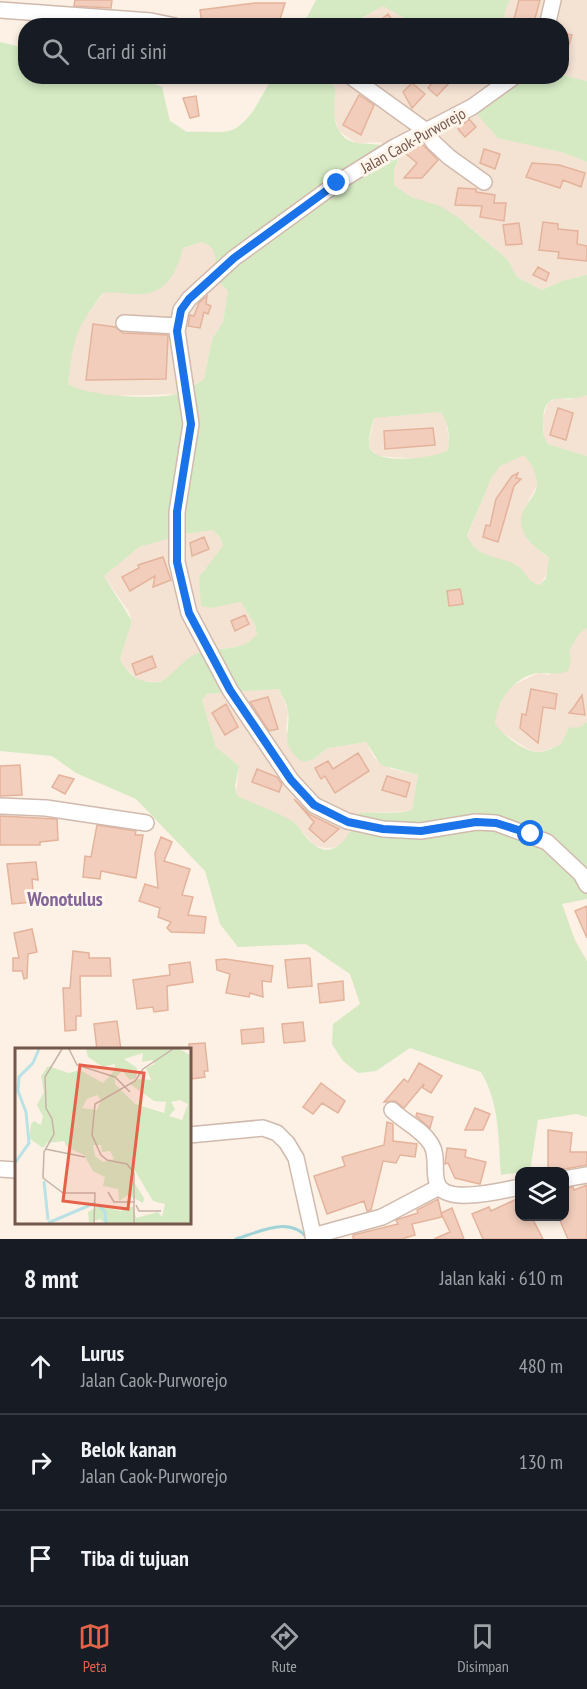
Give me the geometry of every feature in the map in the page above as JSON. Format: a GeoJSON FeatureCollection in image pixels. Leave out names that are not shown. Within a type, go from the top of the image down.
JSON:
{"type":"FeatureCollection","features":[{"type":"Feature","properties":{"kind":"street"},"geometry":{"type":"LineString","coordinates":[[549,18],[553,0]]}},
{"type":"Feature","properties":{"kind":"street"},"geometry":{"type":"LineString","coordinates":[[0,10],[110,18]]}},
{"type":"Feature","properties":{"kind":"street"},"geometry":{"type":"LineString","coordinates":[[361,84],[425,130],[434,143],[449,157],[484,182]]}},
{"type":"Feature","properties":{"kind":"street","name":"Jalan Caok-Purworejo"},"geometry":{"type":"LineString","coordinates":[[504,84],[472,107],[425,130],[337,183],[234,258],[189,299],[181,310],[177,326],[178,348],[191,424],[177,512],[177,562],[189,613],[230,690],[291,780],[314,805],[348,822],[383,829],[421,831],[476,822],[496,823],[531,834],[547,842],[581,874],[587,885]]}},
{"type":"Feature","properties":{"kind":"street"},"geometry":{"type":"LineString","coordinates":[[124,323],[177,326]]}},
{"type":"Feature","properties":{"kind":"street"},"geometry":{"type":"LineString","coordinates":[[0,806],[46,808],[146,823]]}},
{"type":"Feature","properties":{"kind":"street"},"geometry":{"type":"LineString","coordinates":[[392,1110],[431,1143],[435,1151],[439,1187]]}},
{"type":"Feature","properties":{"kind":"street"},"geometry":{"type":"LineString","coordinates":[[190,1135],[263,1128],[277,1133],[287,1143],[296,1158],[314,1238],[382,1216],[439,1187]]}},
{"type":"Feature","properties":{"kind":"street"},"geometry":{"type":"LineString","coordinates":[[0,1169],[15,1170]]}},
{"type":"Feature","properties":{"kind":"street"},"geometry":{"type":"LineString","coordinates":[[569,1178],[587,1175]]}},
{"type":"Feature","properties":{"kind":"street"},"geometry":{"type":"LineString","coordinates":[[439,1187],[459,1196],[515,1188]]}},
{"type":"Feature","properties":{"kind":"shaded area"},"geometry":{"type":"Polygon","coordinates":[[[510,0],[587,0],[587,81],[569,77],[569,18],[504,18],[504,12],[510,0]]]}},
{"type":"Feature","properties":{"kind":"shaded area"},"geometry":{"type":"Polygon","coordinates":[[[383,6],[406,18],[363,18],[383,6]]]}},
{"type":"Feature","properties":{"kind":"shaded area"},"geometry":{"type":"Polygon","coordinates":[[[333,84],[525,84],[561,152],[587,162],[587,275],[562,281],[542,290],[517,277],[507,259],[469,226],[431,204],[411,197],[394,185],[394,170],[399,159],[380,142],[356,143],[339,131],[332,109],[336,90],[333,84]]]}},
{"type":"Feature","properties":{"kind":"shaded area"},"geometry":{"type":"Polygon","coordinates":[[[202,242],[211,245],[216,253],[216,277],[228,291],[223,322],[212,339],[204,379],[178,394],[108,396],[75,390],[68,384],[73,338],[82,321],[104,293],[113,291],[133,294],[179,262],[183,248],[202,242]]]}},
{"type":"Feature","properties":{"kind":"shaded area"},"geometry":{"type":"Polygon","coordinates":[[[587,395],[587,456],[548,444],[544,440],[543,418],[548,403],[559,397],[568,400],[587,395]]]}},
{"type":"Feature","properties":{"kind":"shaded area"},"geometry":{"type":"Polygon","coordinates":[[[440,412],[446,419],[449,441],[448,450],[439,455],[419,459],[379,456],[371,450],[369,444],[374,418],[440,412]]]}},
{"type":"Feature","properties":{"kind":"shaded area"},"geometry":{"type":"Polygon","coordinates":[[[524,454],[537,471],[538,483],[523,511],[527,539],[549,559],[550,568],[540,585],[530,583],[518,567],[488,557],[472,545],[467,537],[492,477],[500,466],[524,454]]]}},
{"type":"Feature","properties":{"kind":"shaded area"},"geometry":{"type":"Polygon","coordinates":[[[213,530],[220,537],[223,546],[212,564],[204,569],[211,608],[241,602],[255,625],[257,635],[251,642],[242,646],[203,651],[160,682],[140,681],[124,667],[120,659],[132,621],[129,612],[104,576],[138,547],[185,534],[213,530]]]}},
{"type":"Feature","properties":{"kind":"shaded area"},"geometry":{"type":"Polygon","coordinates":[[[587,628],[587,722],[580,728],[569,728],[560,745],[540,752],[530,750],[501,732],[495,725],[495,714],[509,687],[539,673],[549,675],[571,661],[569,651],[579,634],[587,628]]]}},
{"type":"Feature","properties":{"kind":"shaded area"},"geometry":{"type":"Polygon","coordinates":[[[279,689],[288,711],[286,730],[303,762],[312,760],[328,748],[366,742],[374,758],[391,769],[418,775],[412,811],[360,813],[345,842],[336,847],[326,848],[315,846],[295,823],[236,796],[239,766],[216,747],[202,700],[207,694],[279,689]]]}},
{"type":"Feature","properties":{"kind":"green space"},"geometry":{"type":"Polygon","coordinates":[[[316,0],[510,0],[504,18],[404,18],[383,6],[362,18],[307,18],[316,0]]]}},
{"type":"Feature","properties":{"kind":"green space"},"geometry":{"type":"Polygon","coordinates":[[[0,42],[18,46],[18,84],[154,84],[162,87],[170,121],[187,132],[226,132],[237,127],[255,108],[269,84],[333,84],[336,90],[334,114],[339,130],[349,141],[381,145],[395,153],[399,158],[394,170],[394,185],[411,197],[440,206],[459,218],[507,259],[517,277],[542,290],[562,281],[587,275],[587,395],[579,398],[552,400],[544,410],[543,430],[548,444],[587,456],[587,628],[579,634],[569,651],[571,661],[568,671],[540,673],[523,678],[503,698],[495,724],[522,747],[541,752],[560,745],[569,728],[580,727],[587,722],[587,899],[562,904],[575,940],[587,961],[587,1117],[576,1114],[538,1120],[531,1167],[515,1167],[515,1173],[501,1175],[495,1109],[481,1072],[410,1048],[376,1071],[358,1073],[343,1061],[332,1044],[333,1024],[360,1004],[350,974],[306,944],[238,947],[220,924],[205,871],[136,799],[76,773],[52,756],[0,751],[0,42]],[[202,242],[183,248],[172,276],[167,283],[152,292],[143,294],[103,293],[86,317],[77,335],[68,384],[89,392],[156,397],[179,393],[204,379],[212,339],[223,322],[228,291],[215,277],[214,251],[202,242]],[[440,412],[374,418],[369,443],[371,450],[377,455],[396,459],[441,453],[448,450],[448,430],[440,412]],[[524,455],[500,466],[492,477],[467,536],[478,550],[512,563],[519,567],[532,582],[540,585],[546,578],[549,558],[528,539],[523,531],[521,520],[536,490],[537,481],[534,469],[524,455]],[[213,530],[185,534],[139,547],[104,576],[132,621],[120,659],[136,678],[147,682],[160,682],[194,655],[244,645],[257,634],[255,625],[241,602],[211,608],[201,606],[199,577],[223,546],[220,537],[213,530]],[[279,689],[207,694],[202,700],[216,747],[239,766],[235,786],[237,796],[291,820],[314,845],[323,849],[337,847],[348,835],[360,813],[412,810],[418,775],[381,765],[366,742],[328,748],[312,760],[303,762],[295,756],[288,744],[288,711],[279,689]]]}},
{"type":"Feature","properties":{"kind":"green space"},"geometry":{"type":"Polygon","coordinates":[[[569,77],[587,81],[587,162],[561,152],[498,138],[474,111],[511,84],[569,84],[569,77]]]}},
{"type":"Feature","properties":{"kind":"building"},"geometry":{"type":"Polygon","coordinates":[[[75,0],[112,0],[111,8],[74,6],[75,0]]]}},
{"type":"Feature","properties":{"kind":"building"},"geometry":{"type":"Polygon","coordinates":[[[519,0],[540,0],[535,18],[514,18],[519,0]]]}},
{"type":"Feature","properties":{"kind":"building"},"geometry":{"type":"Polygon","coordinates":[[[255,3],[285,3],[280,18],[201,18],[200,10],[255,3]]]}},
{"type":"Feature","properties":{"kind":"building"},"geometry":{"type":"Polygon","coordinates":[[[413,84],[425,94],[412,108],[403,92],[413,84]]]}},
{"type":"Feature","properties":{"kind":"building"},"geometry":{"type":"Polygon","coordinates":[[[431,84],[448,84],[437,96],[428,88],[431,84]]]}},
{"type":"Feature","properties":{"kind":"building"},"geometry":{"type":"Polygon","coordinates":[[[359,95],[374,105],[361,135],[343,125],[359,95]]]}},
{"type":"Feature","properties":{"kind":"building"},"geometry":{"type":"Polygon","coordinates":[[[196,96],[199,116],[190,118],[183,98],[196,96]]]}},
{"type":"Feature","properties":{"kind":"building"},"geometry":{"type":"Polygon","coordinates":[[[469,119],[476,127],[465,137],[458,129],[469,119]]]}},
{"type":"Feature","properties":{"kind":"building"},"geometry":{"type":"Polygon","coordinates":[[[422,144],[438,160],[422,178],[404,178],[417,163],[405,153],[422,144]]]}},
{"type":"Feature","properties":{"kind":"building"},"geometry":{"type":"Polygon","coordinates":[[[484,149],[500,154],[495,169],[480,163],[484,149]]]}},
{"type":"Feature","properties":{"kind":"building"},"geometry":{"type":"Polygon","coordinates":[[[532,163],[559,165],[585,173],[581,187],[563,180],[560,188],[526,177],[532,163]]]}},
{"type":"Feature","properties":{"kind":"building"},"geometry":{"type":"Polygon","coordinates":[[[458,188],[476,189],[476,192],[495,195],[494,203],[506,203],[504,221],[480,217],[482,206],[455,205],[458,188]]]}},
{"type":"Feature","properties":{"kind":"building"},"geometry":{"type":"Polygon","coordinates":[[[543,222],[558,224],[558,229],[578,231],[577,244],[587,246],[587,261],[558,258],[559,252],[539,250],[543,222]]]}},
{"type":"Feature","properties":{"kind":"building"},"geometry":{"type":"Polygon","coordinates":[[[519,223],[522,244],[506,245],[503,225],[519,223]]]}},
{"type":"Feature","properties":{"kind":"building"},"geometry":{"type":"Polygon","coordinates":[[[538,267],[549,273],[546,281],[533,275],[538,267]]]}},
{"type":"Feature","properties":{"kind":"building"},"geometry":{"type":"Polygon","coordinates":[[[207,296],[206,304],[211,306],[208,314],[204,312],[200,328],[188,326],[190,315],[194,316],[199,303],[207,296]]]}},
{"type":"Feature","properties":{"kind":"building"},"geometry":{"type":"Polygon","coordinates":[[[93,324],[115,327],[123,333],[168,335],[166,379],[86,380],[93,324]]]}},
{"type":"Feature","properties":{"kind":"building"},"geometry":{"type":"Polygon","coordinates":[[[558,408],[573,413],[566,440],[550,435],[558,408]]]}},
{"type":"Feature","properties":{"kind":"building"},"geometry":{"type":"Polygon","coordinates":[[[433,428],[435,445],[385,449],[384,431],[433,428]]]}},
{"type":"Feature","properties":{"kind":"building"},"geometry":{"type":"Polygon","coordinates":[[[518,473],[516,478],[521,479],[514,486],[498,542],[483,537],[486,525],[490,526],[496,499],[512,476],[518,473]]]}},
{"type":"Feature","properties":{"kind":"building"},"geometry":{"type":"Polygon","coordinates":[[[204,537],[209,549],[192,556],[190,543],[204,537]]]}},
{"type":"Feature","properties":{"kind":"building"},"geometry":{"type":"Polygon","coordinates":[[[163,557],[171,580],[153,587],[155,576],[130,591],[122,577],[139,568],[138,565],[163,557]]]}},
{"type":"Feature","properties":{"kind":"building"},"geometry":{"type":"Polygon","coordinates":[[[460,589],[463,604],[449,606],[447,591],[460,589]]]}},
{"type":"Feature","properties":{"kind":"building"},"geometry":{"type":"Polygon","coordinates":[[[245,615],[249,624],[235,631],[231,621],[245,615]]]}},
{"type":"Feature","properties":{"kind":"building"},"geometry":{"type":"Polygon","coordinates":[[[152,656],[156,667],[136,675],[132,664],[152,656]]]}},
{"type":"Feature","properties":{"kind":"building"},"geometry":{"type":"Polygon","coordinates":[[[531,689],[557,694],[555,709],[543,707],[538,743],[520,728],[522,714],[526,715],[531,689]]]}},
{"type":"Feature","properties":{"kind":"building"},"geometry":{"type":"Polygon","coordinates":[[[582,695],[585,715],[569,713],[574,707],[582,695]]]}},
{"type":"Feature","properties":{"kind":"building"},"geometry":{"type":"Polygon","coordinates":[[[268,697],[278,729],[269,731],[250,702],[268,697]]]}},
{"type":"Feature","properties":{"kind":"building"},"geometry":{"type":"Polygon","coordinates":[[[226,704],[238,727],[225,735],[212,713],[226,704]]]}},
{"type":"Feature","properties":{"kind":"building"},"geometry":{"type":"Polygon","coordinates":[[[358,753],[369,771],[335,793],[325,776],[321,779],[315,768],[328,761],[333,769],[358,753]]]}},
{"type":"Feature","properties":{"kind":"building"},"geometry":{"type":"Polygon","coordinates":[[[20,765],[22,795],[0,796],[0,766],[20,765]]]}},
{"type":"Feature","properties":{"kind":"building"},"geometry":{"type":"Polygon","coordinates":[[[257,769],[277,777],[282,784],[279,792],[252,782],[257,769]]]}},
{"type":"Feature","properties":{"kind":"building"},"geometry":{"type":"Polygon","coordinates":[[[59,775],[74,779],[65,794],[52,787],[59,775]]]}},
{"type":"Feature","properties":{"kind":"building"},"geometry":{"type":"Polygon","coordinates":[[[387,776],[410,783],[406,797],[382,790],[387,776]]]}},
{"type":"Feature","properties":{"kind":"building"},"geometry":{"type":"Polygon","coordinates":[[[294,799],[309,814],[339,829],[324,842],[309,829],[314,822],[294,799]]]}},
{"type":"Feature","properties":{"kind":"building"},"geometry":{"type":"Polygon","coordinates":[[[0,816],[57,819],[58,840],[40,842],[40,845],[0,845],[0,816]]]}},
{"type":"Feature","properties":{"kind":"building"},"geometry":{"type":"Polygon","coordinates":[[[97,825],[136,831],[135,835],[143,835],[136,878],[101,871],[100,879],[83,877],[85,856],[91,857],[97,825]]]}},
{"type":"Feature","properties":{"kind":"building"},"geometry":{"type":"Polygon","coordinates":[[[161,837],[172,842],[164,861],[190,869],[182,895],[193,897],[188,915],[206,917],[204,933],[171,932],[167,928],[171,922],[158,917],[160,908],[139,901],[145,884],[158,888],[155,853],[161,837]]]}},
{"type":"Feature","properties":{"kind":"building"},"geometry":{"type":"Polygon","coordinates":[[[36,862],[38,880],[32,879],[34,902],[12,904],[7,864],[36,862]]]}},
{"type":"Feature","properties":{"kind":"building"},"geometry":{"type":"Polygon","coordinates":[[[587,906],[587,938],[575,911],[587,906]]]}},
{"type":"Feature","properties":{"kind":"building"},"geometry":{"type":"Polygon","coordinates":[[[32,929],[37,952],[28,954],[27,978],[24,979],[22,971],[13,971],[13,958],[19,958],[14,933],[32,929]]]}},
{"type":"Feature","properties":{"kind":"building"},"geometry":{"type":"Polygon","coordinates":[[[73,951],[89,953],[89,958],[110,958],[111,976],[80,976],[81,1016],[76,1016],[76,1030],[65,1031],[63,988],[70,988],[73,951]]]}},
{"type":"Feature","properties":{"kind":"building"},"geometry":{"type":"Polygon","coordinates":[[[310,958],[312,986],[288,988],[285,960],[310,958]]]}},
{"type":"Feature","properties":{"kind":"building"},"geometry":{"type":"Polygon","coordinates":[[[225,959],[273,966],[271,982],[262,981],[263,997],[250,993],[249,997],[226,993],[230,974],[217,970],[216,960],[225,959]]]}},
{"type":"Feature","properties":{"kind":"building"},"geometry":{"type":"Polygon","coordinates":[[[190,962],[193,982],[167,986],[168,1010],[154,1012],[153,1007],[137,1009],[133,980],[170,975],[169,965],[190,962]]]}},
{"type":"Feature","properties":{"kind":"building"},"geometry":{"type":"Polygon","coordinates":[[[343,981],[344,1000],[320,1003],[318,984],[343,981]]]}},
{"type":"Feature","properties":{"kind":"building"},"geometry":{"type":"Polygon","coordinates":[[[117,1021],[121,1048],[97,1048],[94,1024],[117,1021]]]}},
{"type":"Feature","properties":{"kind":"building"},"geometry":{"type":"Polygon","coordinates":[[[303,1022],[305,1041],[284,1043],[282,1024],[303,1022]]]}},
{"type":"Feature","properties":{"kind":"building"},"geometry":{"type":"Polygon","coordinates":[[[263,1028],[264,1042],[242,1044],[241,1030],[263,1028]]]}},
{"type":"Feature","properties":{"kind":"building"},"geometry":{"type":"Polygon","coordinates":[[[205,1043],[208,1071],[204,1071],[205,1077],[192,1079],[189,1044],[205,1043]]]}},
{"type":"Feature","properties":{"kind":"building"},"geometry":{"type":"Polygon","coordinates":[[[419,1063],[442,1076],[431,1093],[423,1088],[424,1084],[404,1108],[395,1101],[384,1102],[404,1079],[408,1082],[419,1063]]]}},
{"type":"Feature","properties":{"kind":"building"},"geometry":{"type":"Polygon","coordinates":[[[321,1083],[345,1101],[338,1113],[322,1103],[313,1114],[303,1107],[321,1083]]]}},
{"type":"Feature","properties":{"kind":"building"},"geometry":{"type":"Polygon","coordinates":[[[475,1108],[490,1114],[483,1130],[465,1130],[475,1108]]]}},
{"type":"Feature","properties":{"kind":"building"},"geometry":{"type":"Polygon","coordinates":[[[417,1113],[433,1117],[430,1128],[416,1116],[417,1113]]]}},
{"type":"Feature","properties":{"kind":"building"},"geometry":{"type":"Polygon","coordinates":[[[387,1122],[393,1124],[393,1141],[417,1144],[415,1157],[400,1155],[396,1163],[383,1161],[371,1210],[367,1211],[364,1201],[327,1214],[314,1176],[345,1166],[342,1157],[384,1145],[387,1122]]]}},
{"type":"Feature","properties":{"kind":"building"},"geometry":{"type":"Polygon","coordinates":[[[548,1130],[572,1133],[570,1152],[587,1152],[587,1165],[569,1168],[548,1167],[548,1130]]]}},
{"type":"Feature","properties":{"kind":"building"},"geometry":{"type":"Polygon","coordinates":[[[447,1148],[466,1150],[465,1157],[486,1162],[480,1184],[455,1178],[448,1163],[445,1164],[447,1148]]]}},
{"type":"Feature","properties":{"kind":"building"},"geometry":{"type":"Polygon","coordinates":[[[587,1185],[587,1239],[568,1239],[560,1221],[569,1221],[569,1188],[573,1187],[574,1190],[587,1185]]]}},
{"type":"Feature","properties":{"kind":"building"},"geometry":{"type":"Polygon","coordinates":[[[438,1199],[442,1217],[412,1224],[415,1235],[402,1239],[353,1239],[353,1235],[398,1224],[396,1220],[418,1213],[417,1210],[438,1199]]]}},
{"type":"Feature","properties":{"kind":"building"},"geometry":{"type":"Polygon","coordinates":[[[515,1200],[515,1221],[534,1221],[543,1239],[483,1239],[472,1214],[489,1207],[491,1211],[515,1200]]]}},
{"type":"Feature","properties":{"kind":"building"},"geometry":{"type":"Polygon","coordinates":[[[452,1208],[464,1239],[434,1239],[450,1232],[441,1213],[452,1208]]]}},
{"type":"Feature","properties":{"kind":"waterway"},"geometry":{"type":"LineString","coordinates":[[236,1239],[274,1227],[292,1228],[301,1232],[308,1239]]}},
{"type":"Feature","properties":{"kind":"district","name":"Wonotulus"},"geometry":{"type":"Point","coordinates":[65,899]}},
{"type":"Feature","properties":{"kind":"route"},"geometry":{"type":"LineString","coordinates":[[337,183],[234,258],[189,299],[181,310],[177,331],[178,348],[191,424],[190,443],[177,512],[177,562],[189,613],[230,690],[291,780],[314,805],[348,822],[383,829],[421,831],[476,822],[496,823],[531,834]]}}]}
